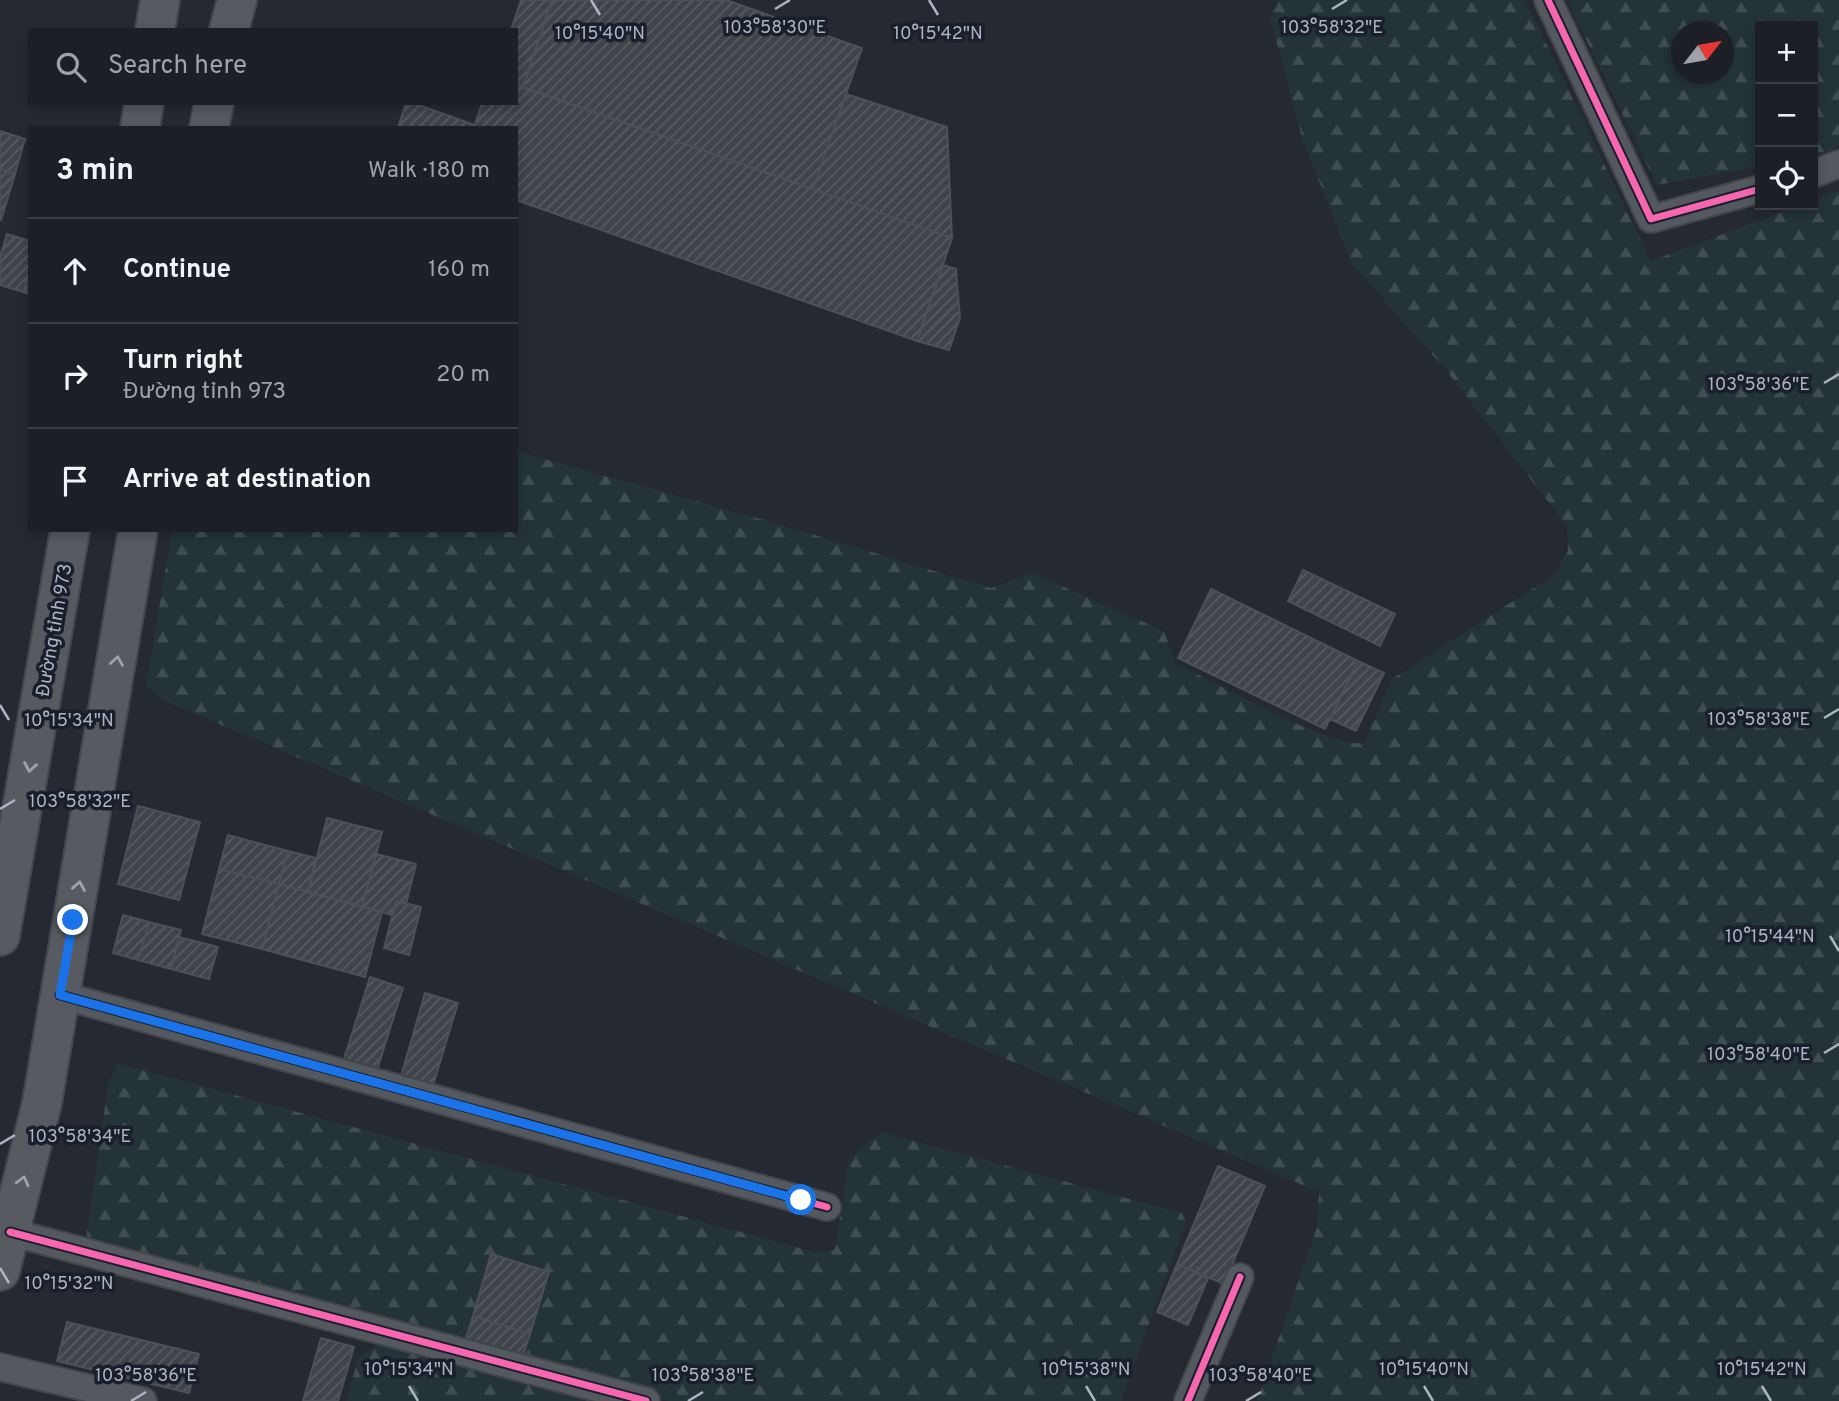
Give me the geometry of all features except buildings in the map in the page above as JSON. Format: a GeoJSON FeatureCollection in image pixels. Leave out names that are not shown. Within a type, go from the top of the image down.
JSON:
{"type":"FeatureCollection","features":[{"type":"Feature","properties":{"kind":"main road"},"geometry":{"type":"LineString","coordinates":[[155,28],[160,0]]}},
{"type":"Feature","properties":{"kind":"main road"},"geometry":{"type":"LineString","coordinates":[[223,28],[228,0]]}},
{"type":"Feature","properties":{"kind":"main road"},"geometry":{"type":"LineString","coordinates":[[230,28],[237,0]]}},
{"type":"Feature","properties":{"kind":"main road"},"geometry":{"type":"LineString","coordinates":[[140,126],[144,105]]}},
{"type":"Feature","properties":{"kind":"main road"},"geometry":{"type":"LineString","coordinates":[[208,126],[212,105]]}},
{"type":"Feature","properties":{"kind":"main road","name":"Đường tỉnh 973"},"geometry":{"type":"LineString","coordinates":[[0,936],[70,532]]}},
{"type":"Feature","properties":{"kind":"main road"},"geometry":{"type":"LineString","coordinates":[[0,1271],[42,1103],[138,532]]}},
{"type":"Feature","properties":{"kind":"street"},"geometry":{"type":"LineString","coordinates":[[1548,0],[1651,219],[1755,190]]}},
{"type":"Feature","properties":{"kind":"street"},"geometry":{"type":"LineString","coordinates":[[1818,172],[1839,164]]}},
{"type":"Feature","properties":{"kind":"street"},"geometry":{"type":"LineString","coordinates":[[60,995],[827,1207]]}},
{"type":"Feature","properties":{"kind":"street"},"geometry":{"type":"LineString","coordinates":[[10,1232],[646,1401]]}},
{"type":"Feature","properties":{"kind":"street"},"geometry":{"type":"LineString","coordinates":[[1188,1401],[1240,1278]]}},
{"type":"Feature","properties":{"kind":"street"},"geometry":{"type":"LineString","coordinates":[[0,1367],[143,1401]]}},
{"type":"Feature","properties":{"kind":"green space"},"geometry":{"type":"Polygon","coordinates":[[[1278,0],[1525,0],[1651,261],[1788,210],[1818,210],[1818,198],[1839,190],[1839,1401],[1257,1401],[1317,1227],[1319,1192],[165,701],[146,687],[172,532],[518,532],[518,452],[768,521],[991,588],[1032,573],[1164,631],[1175,663],[1300,725],[1348,742],[1364,743],[1392,679],[1552,576],[1568,551],[1567,526],[1446,370],[1352,264],[1303,141],[1270,18],[1278,0]]]}},
{"type":"Feature","properties":{"kind":"green space"},"geometry":{"type":"Polygon","coordinates":[[[1567,0],[1839,0],[1839,145],[1829,152],[1818,154],[1818,21],[1755,21],[1755,167],[1657,185],[1567,0]]]}},
{"type":"Feature","properties":{"kind":"green space"},"geometry":{"type":"Polygon","coordinates":[[[117,1063],[818,1253],[835,1249],[849,1158],[881,1132],[1182,1213],[1186,1222],[1121,1401],[670,1401],[547,1371],[86,1240],[108,1085],[117,1063]]]}},
{"type":"Feature","properties":{"kind":"green space"},"geometry":{"type":"Polygon","coordinates":[[[384,1342],[587,1401],[346,1401],[359,1355],[384,1342]]]}},
{"type":"Feature","properties":{"kind":"cycle path"},"geometry":{"type":"LineString","coordinates":[[1548,0],[1651,219],[1755,190]]}},
{"type":"Feature","properties":{"kind":"cycle path"},"geometry":{"type":"LineString","coordinates":[[60,995],[827,1207]]}},
{"type":"Feature","properties":{"kind":"cycle path"},"geometry":{"type":"LineString","coordinates":[[10,1232],[646,1401]]}},
{"type":"Feature","properties":{"kind":"cycle path"},"geometry":{"type":"LineString","coordinates":[[1188,1401],[1240,1277]]}},
{"type":"Feature","properties":{"kind":"route"},"geometry":{"type":"LineString","coordinates":[[73,920],[60,995],[801,1200]]}}]}
